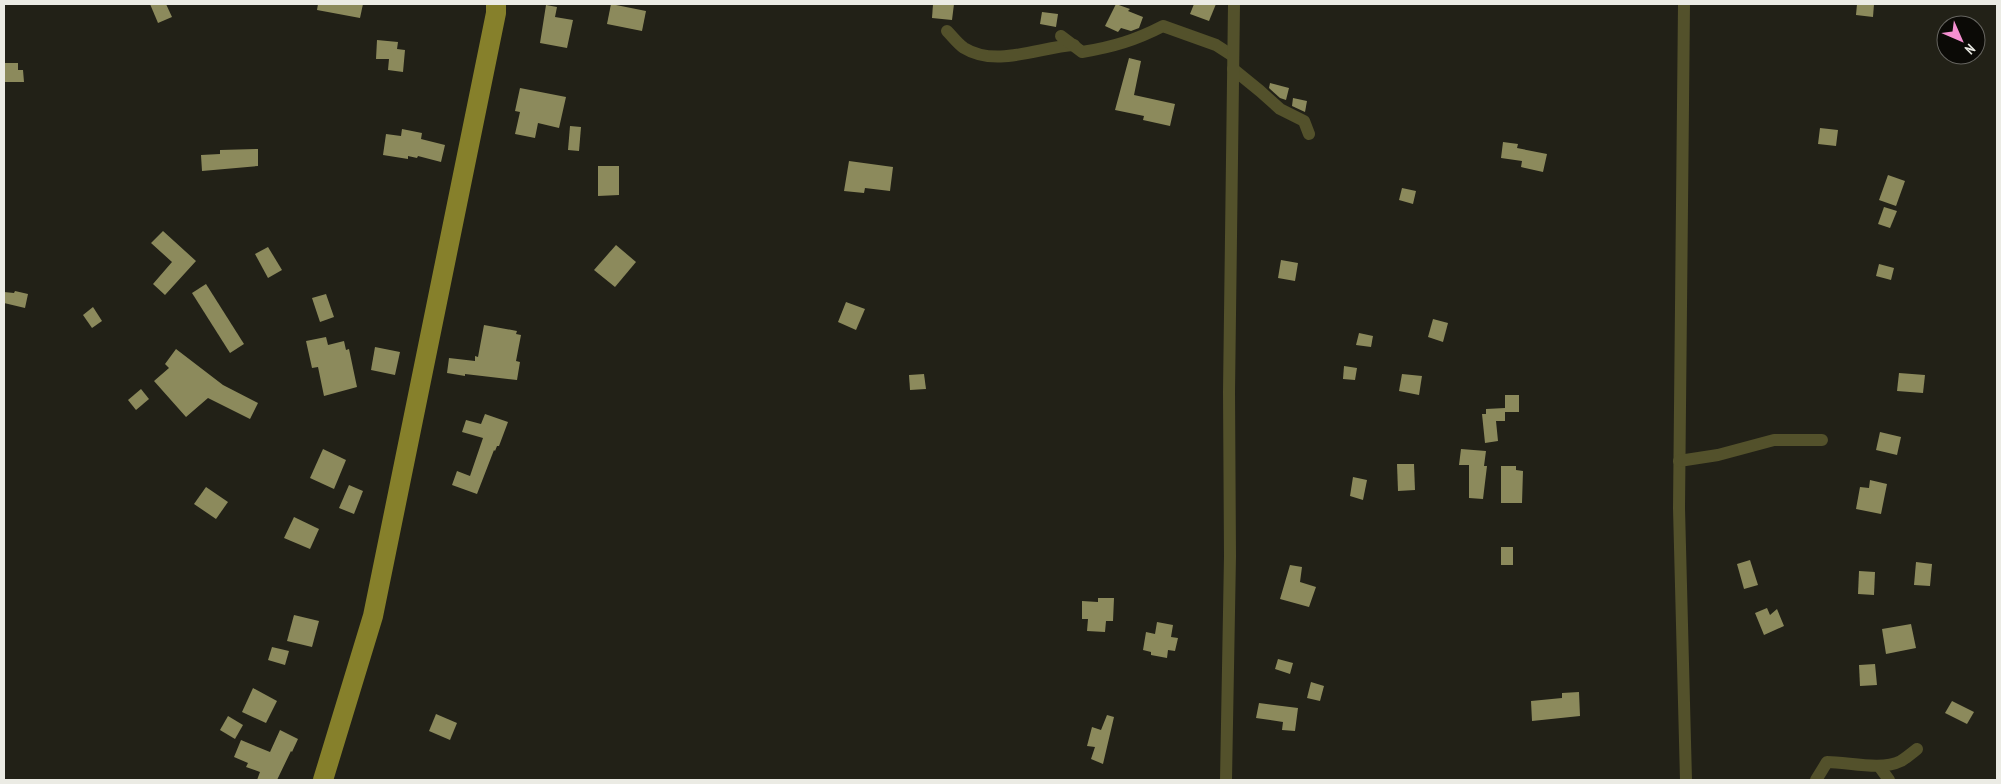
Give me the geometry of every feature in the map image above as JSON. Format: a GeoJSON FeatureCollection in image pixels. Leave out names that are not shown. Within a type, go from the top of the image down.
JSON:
{"type":"FeatureCollection","features":[{"type":"Feature","properties":{"kind":"main road"},"geometry":{"type":"LineString","coordinates":[[323,780],[373,616],[496,13],[496,4]]}},
{"type":"Feature","properties":{"kind":"street"},"geometry":{"type":"LineString","coordinates":[[1226,780],[1230,556],[1229,392],[1234,4]]}},
{"type":"Feature","properties":{"kind":"street"},"geometry":{"type":"LineString","coordinates":[[1684,4],[1678,508],[1686,780]]}},
{"type":"Feature","properties":{"kind":"street"},"geometry":{"type":"LineString","coordinates":[[1061,36],[1082,52],[1104,49],[1136,40],[1163,26],[1216,45],[1233,56]]}},
{"type":"Feature","properties":{"kind":"street"},"geometry":{"type":"LineString","coordinates":[[948,31],[963,48],[984,56],[1021,55],[1055,46],[1074,45]]}},
{"type":"Feature","properties":{"kind":"street"},"geometry":{"type":"LineString","coordinates":[[1233,69],[1280,109],[1304,121],[1310,134]]}},
{"type":"Feature","properties":{"kind":"street"},"geometry":{"type":"LineString","coordinates":[[1679,461],[1718,455],[1774,440],[1822,440]]}},
{"type":"Feature","properties":{"kind":"street"},"geometry":{"type":"LineString","coordinates":[[1816,780],[1828,762],[1848,762],[1879,766],[1900,762],[1917,749]]}},
{"type":"Feature","properties":{"kind":"street"},"geometry":{"type":"LineString","coordinates":[[1879,766],[1889,780]]}},
{"type":"Feature","properties":{"kind":"building"},"geometry":{"type":"Polygon","coordinates":[[[150,4],[166,4],[172,17],[158,23],[150,4]]]}},
{"type":"Feature","properties":{"kind":"building"},"geometry":{"type":"Polygon","coordinates":[[[318,4],[363,4],[360,18],[317,10],[318,4]]]}},
{"type":"Feature","properties":{"kind":"building"},"geometry":{"type":"Polygon","coordinates":[[[611,4],[646,11],[642,31],[607,24],[611,4]]]}},
{"type":"Feature","properties":{"kind":"building"},"geometry":{"type":"Polygon","coordinates":[[[933,4],[954,4],[952,20],[932,18],[933,4]]]}},
{"type":"Feature","properties":{"kind":"building"},"geometry":{"type":"Polygon","coordinates":[[[1116,4],[1130,9],[1128,11],[1143,17],[1139,28],[1131,31],[1121,28],[1118,32],[1105,26],[1116,4]]]}},
{"type":"Feature","properties":{"kind":"building"},"geometry":{"type":"Polygon","coordinates":[[[1194,4],[1216,4],[1209,21],[1190,14],[1194,4]]]}},
{"type":"Feature","properties":{"kind":"building"},"geometry":{"type":"Polygon","coordinates":[[[1857,4],[1874,4],[1873,17],[1856,15],[1857,4]]]}},
{"type":"Feature","properties":{"kind":"building"},"geometry":{"type":"Polygon","coordinates":[[[546,5],[557,7],[555,17],[573,20],[567,48],[540,43],[546,5]]]}},
{"type":"Feature","properties":{"kind":"building"},"geometry":{"type":"Polygon","coordinates":[[[1042,12],[1058,14],[1056,27],[1040,24],[1042,12]]]}},
{"type":"Feature","properties":{"kind":"building"},"geometry":{"type":"Polygon","coordinates":[[[377,40],[398,42],[397,49],[405,50],[403,72],[388,70],[389,59],[376,59],[377,40]]]}},
{"type":"Feature","properties":{"kind":"building"},"geometry":{"type":"Polygon","coordinates":[[[1129,58],[1141,61],[1134,95],[1175,104],[1170,126],[1143,120],[1144,116],[1115,110],[1129,58]]]}},
{"type":"Feature","properties":{"kind":"building"},"geometry":{"type":"Polygon","coordinates":[[[4,63],[18,63],[18,70],[23,70],[24,82],[4,82],[4,63]]]}},
{"type":"Feature","properties":{"kind":"building"},"geometry":{"type":"Polygon","coordinates":[[[1270,83],[1289,88],[1286,100],[1280,98],[1269,88],[1270,83]]]}},
{"type":"Feature","properties":{"kind":"building"},"geometry":{"type":"Polygon","coordinates":[[[520,88],[566,97],[559,128],[538,123],[535,138],[515,134],[520,112],[515,111],[520,88]]]}},
{"type":"Feature","properties":{"kind":"building"},"geometry":{"type":"Polygon","coordinates":[[[1293,98],[1307,101],[1305,112],[1292,106],[1293,98]]]}},
{"type":"Feature","properties":{"kind":"building"},"geometry":{"type":"Polygon","coordinates":[[[570,126],[581,127],[579,151],[568,150],[570,126]]]}},
{"type":"Feature","properties":{"kind":"building"},"geometry":{"type":"Polygon","coordinates":[[[1820,128],[1838,130],[1836,146],[1818,144],[1820,128]]]}},
{"type":"Feature","properties":{"kind":"building"},"geometry":{"type":"Polygon","coordinates":[[[402,129],[422,133],[421,139],[445,145],[441,162],[418,156],[417,158],[408,156],[408,159],[383,155],[386,134],[401,136],[402,129]]]}},
{"type":"Feature","properties":{"kind":"building"},"geometry":{"type":"Polygon","coordinates":[[[1503,142],[1518,144],[1517,148],[1547,154],[1543,172],[1521,167],[1522,161],[1501,158],[1503,142]]]}},
{"type":"Feature","properties":{"kind":"building"},"geometry":{"type":"Polygon","coordinates":[[[258,149],[258,166],[202,171],[201,155],[220,154],[220,150],[258,149]]]}},
{"type":"Feature","properties":{"kind":"building"},"geometry":{"type":"Polygon","coordinates":[[[849,161],[893,167],[890,191],[865,188],[864,193],[844,191],[849,161]]]}},
{"type":"Feature","properties":{"kind":"building"},"geometry":{"type":"Polygon","coordinates":[[[598,166],[619,166],[619,195],[598,196],[598,166]]]}},
{"type":"Feature","properties":{"kind":"building"},"geometry":{"type":"Polygon","coordinates":[[[1888,175],[1905,181],[1896,206],[1879,200],[1888,175]]]}},
{"type":"Feature","properties":{"kind":"building"},"geometry":{"type":"Polygon","coordinates":[[[1402,188],[1416,191],[1413,204],[1399,200],[1402,188]]]}},
{"type":"Feature","properties":{"kind":"building"},"geometry":{"type":"Polygon","coordinates":[[[1884,207],[1897,211],[1890,228],[1878,224],[1884,207]]]}},
{"type":"Feature","properties":{"kind":"building"},"geometry":{"type":"Polygon","coordinates":[[[163,231],[196,261],[165,295],[153,284],[172,262],[151,243],[163,231]]]}},
{"type":"Feature","properties":{"kind":"building"},"geometry":{"type":"Polygon","coordinates":[[[616,245],[636,262],[615,287],[594,270],[616,245]]]}},
{"type":"Feature","properties":{"kind":"building"},"geometry":{"type":"Polygon","coordinates":[[[268,247],[282,270],[268,278],[255,254],[268,247]]]}},
{"type":"Feature","properties":{"kind":"building"},"geometry":{"type":"Polygon","coordinates":[[[1281,260],[1298,263],[1295,281],[1278,278],[1281,260]]]}},
{"type":"Feature","properties":{"kind":"building"},"geometry":{"type":"Polygon","coordinates":[[[1879,264],[1894,268],[1891,280],[1876,276],[1879,264]]]}},
{"type":"Feature","properties":{"kind":"building"},"geometry":{"type":"Polygon","coordinates":[[[206,284],[244,344],[230,353],[192,293],[206,284]]]}},
{"type":"Feature","properties":{"kind":"building"},"geometry":{"type":"Polygon","coordinates":[[[15,291],[28,294],[25,308],[4,303],[4,292],[14,293],[15,291]]]}},
{"type":"Feature","properties":{"kind":"building"},"geometry":{"type":"Polygon","coordinates":[[[326,294],[334,317],[320,322],[312,298],[326,294]]]}},
{"type":"Feature","properties":{"kind":"building"},"geometry":{"type":"Polygon","coordinates":[[[846,302],[865,309],[856,330],[838,322],[846,302]]]}},
{"type":"Feature","properties":{"kind":"building"},"geometry":{"type":"Polygon","coordinates":[[[93,307],[102,321],[92,328],[83,315],[93,307]]]}},
{"type":"Feature","properties":{"kind":"building"},"geometry":{"type":"Polygon","coordinates":[[[1433,319],[1448,323],[1443,342],[1428,337],[1433,319]]]}},
{"type":"Feature","properties":{"kind":"building"},"geometry":{"type":"Polygon","coordinates":[[[484,325],[517,331],[516,334],[521,335],[516,361],[520,362],[517,380],[447,373],[449,358],[475,361],[475,356],[478,357],[484,325]]]}},
{"type":"Feature","properties":{"kind":"building"},"geometry":{"type":"Polygon","coordinates":[[[1359,333],[1373,336],[1371,347],[1356,345],[1359,333]]]}},
{"type":"Feature","properties":{"kind":"building"},"geometry":{"type":"Polygon","coordinates":[[[326,337],[328,345],[344,341],[346,350],[349,349],[357,387],[324,396],[318,367],[312,368],[306,341],[326,337]]]}},
{"type":"Feature","properties":{"kind":"building"},"geometry":{"type":"Polygon","coordinates":[[[375,347],[400,352],[395,375],[371,370],[375,347]]]}},
{"type":"Feature","properties":{"kind":"building"},"geometry":{"type":"Polygon","coordinates":[[[176,349],[223,385],[258,403],[250,419],[208,398],[186,417],[154,381],[169,368],[165,364],[176,349]]]}},
{"type":"Feature","properties":{"kind":"building"},"geometry":{"type":"Polygon","coordinates":[[[1344,366],[1357,368],[1355,380],[1343,379],[1344,366]]]}},
{"type":"Feature","properties":{"kind":"building"},"geometry":{"type":"Polygon","coordinates":[[[1899,373],[1925,375],[1923,393],[1897,391],[1899,373]]]}},
{"type":"Feature","properties":{"kind":"building"},"geometry":{"type":"Polygon","coordinates":[[[924,374],[926,389],[910,390],[909,375],[924,374]]]}},
{"type":"Feature","properties":{"kind":"building"},"geometry":{"type":"Polygon","coordinates":[[[1402,374],[1422,376],[1419,395],[1399,391],[1402,374]]]}},
{"type":"Feature","properties":{"kind":"building"},"geometry":{"type":"Polygon","coordinates":[[[141,389],[149,399],[136,410],[128,400],[141,389]]]}},
{"type":"Feature","properties":{"kind":"building"},"geometry":{"type":"Polygon","coordinates":[[[1505,395],[1519,395],[1519,412],[1505,412],[1505,395]]]}},
{"type":"Feature","properties":{"kind":"building"},"geometry":{"type":"Polygon","coordinates":[[[1505,408],[1505,421],[1496,421],[1498,441],[1485,443],[1482,414],[1486,414],[1486,409],[1505,408]]]}},
{"type":"Feature","properties":{"kind":"building"},"geometry":{"type":"Polygon","coordinates":[[[485,414],[508,422],[499,446],[494,450],[477,494],[452,485],[457,471],[470,476],[483,438],[462,432],[466,420],[481,424],[485,414]]]}},
{"type":"Feature","properties":{"kind":"building"},"geometry":{"type":"Polygon","coordinates":[[[1880,432],[1901,437],[1897,455],[1876,450],[1880,432]]]}},
{"type":"Feature","properties":{"kind":"building"},"geometry":{"type":"Polygon","coordinates":[[[323,449],[346,460],[334,489],[310,478],[323,449]]]}},
{"type":"Feature","properties":{"kind":"building"},"geometry":{"type":"Polygon","coordinates":[[[1461,449],[1486,451],[1484,466],[1487,466],[1483,499],[1469,498],[1469,465],[1459,465],[1461,449]]]}},
{"type":"Feature","properties":{"kind":"building"},"geometry":{"type":"Polygon","coordinates":[[[1397,464],[1414,464],[1415,490],[1398,491],[1397,464]]]}},
{"type":"Feature","properties":{"kind":"building"},"geometry":{"type":"Polygon","coordinates":[[[1501,466],[1516,466],[1516,470],[1523,471],[1522,503],[1501,503],[1501,466]]]}},
{"type":"Feature","properties":{"kind":"building"},"geometry":{"type":"Polygon","coordinates":[[[1353,477],[1367,480],[1363,500],[1350,496],[1353,477]]]}},
{"type":"Feature","properties":{"kind":"building"},"geometry":{"type":"Polygon","coordinates":[[[1870,480],[1887,484],[1881,514],[1856,509],[1860,487],[1869,488],[1870,480]]]}},
{"type":"Feature","properties":{"kind":"building"},"geometry":{"type":"Polygon","coordinates":[[[349,485],[363,491],[354,514],[339,508],[349,485]]]}},
{"type":"Feature","properties":{"kind":"building"},"geometry":{"type":"Polygon","coordinates":[[[206,487],[228,502],[216,519],[194,504],[206,487]]]}},
{"type":"Feature","properties":{"kind":"building"},"geometry":{"type":"Polygon","coordinates":[[[294,517],[319,529],[310,549],[284,538],[294,517]]]}},
{"type":"Feature","properties":{"kind":"building"},"geometry":{"type":"Polygon","coordinates":[[[1501,547],[1513,547],[1513,565],[1501,565],[1501,547]]]}},
{"type":"Feature","properties":{"kind":"building"},"geometry":{"type":"Polygon","coordinates":[[[1750,560],[1758,585],[1744,589],[1737,564],[1750,560]]]}},
{"type":"Feature","properties":{"kind":"building"},"geometry":{"type":"Polygon","coordinates":[[[1916,562],[1932,564],[1930,586],[1914,585],[1916,562]]]}},
{"type":"Feature","properties":{"kind":"building"},"geometry":{"type":"Polygon","coordinates":[[[1290,565],[1302,567],[1300,582],[1316,587],[1309,607],[1280,599],[1290,565]]]}},
{"type":"Feature","properties":{"kind":"building"},"geometry":{"type":"Polygon","coordinates":[[[1859,571],[1875,572],[1874,595],[1858,594],[1859,571]]]}},
{"type":"Feature","properties":{"kind":"building"},"geometry":{"type":"Polygon","coordinates":[[[1098,598],[1114,598],[1113,621],[1106,621],[1105,632],[1087,631],[1088,619],[1082,619],[1082,601],[1098,602],[1098,598]]]}},
{"type":"Feature","properties":{"kind":"building"},"geometry":{"type":"Polygon","coordinates":[[[1767,608],[1770,615],[1777,609],[1784,626],[1764,635],[1755,613],[1767,608]]]}},
{"type":"Feature","properties":{"kind":"building"},"geometry":{"type":"Polygon","coordinates":[[[294,615],[319,621],[312,647],[287,641],[294,615]]]}},
{"type":"Feature","properties":{"kind":"building"},"geometry":{"type":"Polygon","coordinates":[[[1157,622],[1173,625],[1171,637],[1178,638],[1175,651],[1168,650],[1167,658],[1151,655],[1151,652],[1143,650],[1146,632],[1155,634],[1157,622]]]}},
{"type":"Feature","properties":{"kind":"building"},"geometry":{"type":"Polygon","coordinates":[[[1911,624],[1916,648],[1886,654],[1882,629],[1911,624]]]}},
{"type":"Feature","properties":{"kind":"building"},"geometry":{"type":"Polygon","coordinates":[[[272,647],[289,651],[285,665],[268,660],[272,647]]]}},
{"type":"Feature","properties":{"kind":"building"},"geometry":{"type":"Polygon","coordinates":[[[1278,659],[1293,663],[1290,674],[1275,669],[1278,659]]]}},
{"type":"Feature","properties":{"kind":"building"},"geometry":{"type":"Polygon","coordinates":[[[1875,664],[1877,685],[1860,686],[1859,665],[1875,664]]]}},
{"type":"Feature","properties":{"kind":"building"},"geometry":{"type":"Polygon","coordinates":[[[1311,682],[1324,686],[1320,701],[1307,698],[1311,682]]]}},
{"type":"Feature","properties":{"kind":"building"},"geometry":{"type":"Polygon","coordinates":[[[253,688],[277,701],[266,723],[242,712],[253,688]]]}},
{"type":"Feature","properties":{"kind":"building"},"geometry":{"type":"Polygon","coordinates":[[[1579,692],[1580,716],[1532,721],[1531,701],[1562,698],[1562,693],[1579,692]]]}},
{"type":"Feature","properties":{"kind":"building"},"geometry":{"type":"Polygon","coordinates":[[[1952,701],[1974,712],[1967,724],[1945,713],[1952,701]]]}},
{"type":"Feature","properties":{"kind":"building"},"geometry":{"type":"Polygon","coordinates":[[[1259,703],[1298,708],[1295,731],[1282,730],[1283,722],[1256,718],[1259,703]]]}},
{"type":"Feature","properties":{"kind":"building"},"geometry":{"type":"Polygon","coordinates":[[[436,714],[457,723],[450,740],[429,731],[436,714]]]}},
{"type":"Feature","properties":{"kind":"building"},"geometry":{"type":"Polygon","coordinates":[[[1107,715],[1114,717],[1103,764],[1091,759],[1095,747],[1087,746],[1092,727],[1101,730],[1107,715]]]}},
{"type":"Feature","properties":{"kind":"building"},"geometry":{"type":"Polygon","coordinates":[[[228,716],[243,725],[235,739],[220,730],[228,716]]]}},
{"type":"Feature","properties":{"kind":"building"},"geometry":{"type":"Polygon","coordinates":[[[280,730],[298,739],[277,780],[257,780],[260,772],[246,767],[248,763],[234,757],[241,740],[270,752],[280,730]]]}}]}
